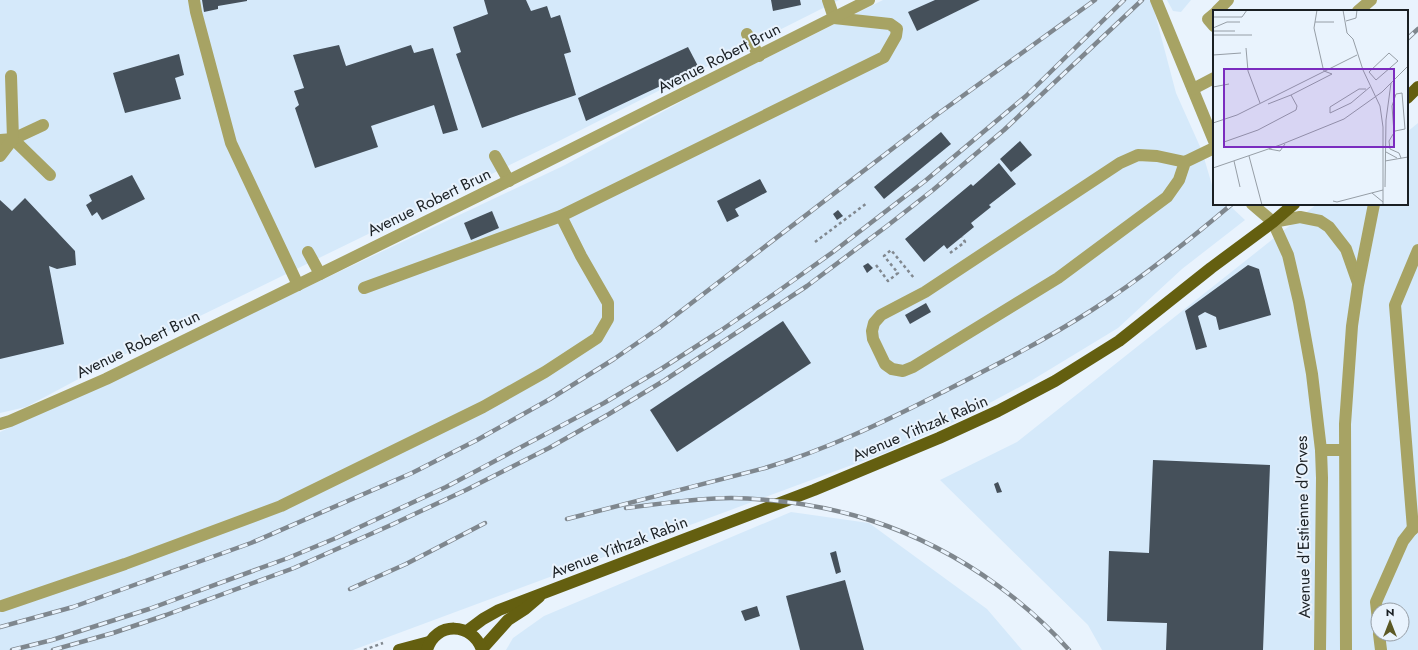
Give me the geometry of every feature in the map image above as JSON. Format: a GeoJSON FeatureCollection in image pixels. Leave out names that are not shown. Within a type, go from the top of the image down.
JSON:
{"type":"FeatureCollection","features":[{"type":"Feature","properties":{"kind":"main road"},"geometry":{"type":"LineString","coordinates":[[1408,97],[1418,87]]}},
{"type":"Feature","properties":{"kind":"main road","name":"Avenue Yithzak Rabin"},"geometry":{"type":"LineString","coordinates":[[466,631],[499,610],[814,490],[939,438],[998,411],[1055,381],[1119,340],[1210,268],[1273,222],[1293,205]]}},
{"type":"Feature","properties":{"kind":"main road"},"geometry":{"type":"LineString","coordinates":[[399,650],[428,646],[438,633],[450,628],[463,629],[474,635],[482,650],[508,620],[525,609],[542,594]]}},
{"type":"Feature","properties":{"kind":"street"},"geometry":{"type":"LineString","coordinates":[[194,0],[231,143],[298,285]]}},
{"type":"Feature","properties":{"kind":"street"},"geometry":{"type":"LineString","coordinates":[[364,288],[561,216],[884,57],[896,36],[897,29],[890,24],[834,18],[828,0]]}},
{"type":"Feature","properties":{"kind":"street","name":"Avenue Robert Brun"},"geometry":{"type":"LineString","coordinates":[[0,424],[106,379],[509,181],[869,0]]}},
{"type":"Feature","properties":{"kind":"street"},"geometry":{"type":"LineString","coordinates":[[1156,0],[1213,139]]}},
{"type":"Feature","properties":{"kind":"street"},"geometry":{"type":"LineString","coordinates":[[1218,10],[1228,0]]}},
{"type":"Feature","properties":{"kind":"street"},"geometry":{"type":"LineString","coordinates":[[1359,10],[1371,0]]}},
{"type":"Feature","properties":{"kind":"street"},"geometry":{"type":"LineString","coordinates":[[1213,15],[1208,19],[1213,25]]}},
{"type":"Feature","properties":{"kind":"street"},"geometry":{"type":"LineString","coordinates":[[747,34],[759,56]]}},
{"type":"Feature","properties":{"kind":"street"},"geometry":{"type":"LineString","coordinates":[[0,156],[13,139],[11,76]]}},
{"type":"Feature","properties":{"kind":"street"},"geometry":{"type":"LineString","coordinates":[[1193,89],[1213,79]]}},
{"type":"Feature","properties":{"kind":"street"},"geometry":{"type":"LineString","coordinates":[[0,140],[13,139],[44,125]]}},
{"type":"Feature","properties":{"kind":"street"},"geometry":{"type":"LineString","coordinates":[[13,139],[50,176]]}},
{"type":"Feature","properties":{"kind":"street"},"geometry":{"type":"LineString","coordinates":[[1185,162],[1179,180],[1167,197],[1058,278],[913,367],[903,371],[892,369],[885,364],[872,331],[874,323],[881,315],[925,292],[1120,163],[1138,155],[1157,156],[1185,162],[1213,148]]}},
{"type":"Feature","properties":{"kind":"street"},"geometry":{"type":"LineString","coordinates":[[495,156],[509,181]]}},
{"type":"Feature","properties":{"kind":"street"},"geometry":{"type":"LineString","coordinates":[[1253,205],[1273,222],[1300,217],[1320,221],[1346,249],[1358,284]]}},
{"type":"Feature","properties":{"kind":"street"},"geometry":{"type":"LineString","coordinates":[[1346,650],[1346,424],[1352,326],[1358,284],[1374,205]]}},
{"type":"Feature","properties":{"kind":"street"},"geometry":{"type":"LineString","coordinates":[[2,606],[125,564],[281,506],[483,407],[545,372],[597,338],[608,319],[608,303],[581,256],[561,216]]}},
{"type":"Feature","properties":{"kind":"street","name":"Avenue d'Estienne d'Orves"},"geometry":{"type":"LineString","coordinates":[[1273,222],[1288,255],[1299,302],[1312,374],[1321,450],[1320,650]]}},
{"type":"Feature","properties":{"kind":"street"},"geometry":{"type":"LineString","coordinates":[[1376,602],[1403,541],[1415,526],[1395,306],[1418,250]]}},
{"type":"Feature","properties":{"kind":"street"},"geometry":{"type":"LineString","coordinates":[[308,252],[320,274]]}},
{"type":"Feature","properties":{"kind":"street"},"geometry":{"type":"LineString","coordinates":[[1321,450],[1346,450]]}},
{"type":"Feature","properties":{"kind":"path"},"geometry":{"type":"LineString","coordinates":[[815,242],[867,203]]}},
{"type":"Feature","properties":{"kind":"path"},"geometry":{"type":"LineString","coordinates":[[876,265],[888,281],[898,273],[884,256],[891,250],[925,292]]}},
{"type":"Feature","properties":{"kind":"shaded area"},"geometry":{"type":"Polygon","coordinates":[[[0,0],[839,0],[559,141],[161,335],[26,407],[0,413],[0,0]]]}},
{"type":"Feature","properties":{"kind":"shaded area"},"geometry":{"type":"Polygon","coordinates":[[[883,0],[1160,0],[1153,6],[1176,93],[1202,151],[1213,189],[1213,205],[1229,205],[1245,220],[1182,269],[1118,328],[1029,382],[954,422],[887,452],[353,650],[0,650],[0,432],[565,165],[708,87],[883,0]]]}},
{"type":"Feature","properties":{"kind":"shaded area"},"geometry":{"type":"Polygon","coordinates":[[[1167,0],[1191,0],[1181,12],[1173,11],[1167,0]]]}},
{"type":"Feature","properties":{"kind":"shaded area"},"geometry":{"type":"Polygon","coordinates":[[[1418,123],[1418,650],[1102,650],[1088,625],[940,480],[1017,442],[1316,205],[1408,205],[1408,131],[1418,123]]]}},
{"type":"Feature","properties":{"kind":"shaded area"},"geometry":{"type":"Polygon","coordinates":[[[791,512],[869,523],[987,609],[1022,650],[506,650],[513,638],[544,616],[791,512]]]}},
{"type":"Feature","properties":{"kind":"building"},"geometry":{"type":"Polygon","coordinates":[[[202,0],[247,1],[218,6],[218,9],[204,12],[202,0]]]}},
{"type":"Feature","properties":{"kind":"building"},"geometry":{"type":"Polygon","coordinates":[[[484,0],[526,0],[531,11],[547,6],[551,18],[560,15],[571,52],[564,54],[576,95],[482,128],[456,54],[461,52],[453,27],[488,14],[484,0]]]}},
{"type":"Feature","properties":{"kind":"building"},"geometry":{"type":"Polygon","coordinates":[[[771,0],[800,0],[801,5],[773,11],[771,0]]]}},
{"type":"Feature","properties":{"kind":"building"},"geometry":{"type":"Polygon","coordinates":[[[935,0],[980,0],[917,31],[908,12],[935,0]]]}},
{"type":"Feature","properties":{"kind":"building"},"geometry":{"type":"Polygon","coordinates":[[[339,45],[346,66],[411,45],[414,53],[433,48],[458,130],[443,134],[434,105],[371,126],[378,147],[315,168],[295,108],[299,105],[294,91],[304,88],[293,55],[339,45]]]}},
{"type":"Feature","properties":{"kind":"building"},"geometry":{"type":"Polygon","coordinates":[[[688,47],[699,68],[586,121],[578,98],[688,47]]]}},
{"type":"Feature","properties":{"kind":"building"},"geometry":{"type":"Polygon","coordinates":[[[179,54],[184,75],[175,78],[181,99],[125,113],[113,73],[179,54]]]}},
{"type":"Feature","properties":{"kind":"building"},"geometry":{"type":"Polygon","coordinates":[[[941,132],[951,144],[884,199],[874,187],[941,132]]]}},
{"type":"Feature","properties":{"kind":"building"},"geometry":{"type":"Polygon","coordinates":[[[1020,141],[1032,155],[1011,172],[1000,159],[1020,141]]]}},
{"type":"Feature","properties":{"kind":"building"},"geometry":{"type":"Polygon","coordinates":[[[999,163],[1016,184],[989,205],[991,207],[971,223],[974,227],[947,249],[944,245],[924,262],[905,239],[971,184],[973,186],[999,163]]]}},
{"type":"Feature","properties":{"kind":"building"},"geometry":{"type":"Polygon","coordinates":[[[132,175],[145,199],[102,220],[97,212],[92,216],[86,205],[92,201],[89,195],[132,175]]]}},
{"type":"Feature","properties":{"kind":"building"},"geometry":{"type":"Polygon","coordinates":[[[760,179],[767,192],[735,209],[739,216],[727,222],[717,201],[760,179]]]}},
{"type":"Feature","properties":{"kind":"building"},"geometry":{"type":"Polygon","coordinates":[[[25,198],[75,251],[76,265],[57,269],[49,266],[64,344],[0,359],[0,200],[12,211],[25,198]]]}},
{"type":"Feature","properties":{"kind":"building"},"geometry":{"type":"Polygon","coordinates":[[[838,210],[843,216],[837,220],[833,214],[838,210]]]}},
{"type":"Feature","properties":{"kind":"building"},"geometry":{"type":"Polygon","coordinates":[[[492,211],[499,228],[471,240],[464,223],[492,211]]]}},
{"type":"Feature","properties":{"kind":"building"},"geometry":{"type":"Polygon","coordinates":[[[868,263],[873,268],[867,273],[863,266],[868,263]]]}},
{"type":"Feature","properties":{"kind":"building"},"geometry":{"type":"Polygon","coordinates":[[[1248,265],[1259,269],[1271,315],[1219,330],[1216,317],[1205,312],[1198,316],[1207,347],[1196,350],[1185,311],[1248,265]]]}},
{"type":"Feature","properties":{"kind":"building"},"geometry":{"type":"Polygon","coordinates":[[[926,303],[931,312],[910,324],[905,315],[926,303]]]}},
{"type":"Feature","properties":{"kind":"building"},"geometry":{"type":"Polygon","coordinates":[[[783,321],[811,363],[677,452],[650,410],[783,321]]]}},
{"type":"Feature","properties":{"kind":"building"},"geometry":{"type":"Polygon","coordinates":[[[1153,460],[1270,465],[1263,650],[1166,650],[1167,623],[1107,621],[1109,551],[1149,553],[1153,460]]]}},
{"type":"Feature","properties":{"kind":"building"},"geometry":{"type":"Polygon","coordinates":[[[998,482],[1002,492],[997,493],[994,484],[998,482]]]}},
{"type":"Feature","properties":{"kind":"building"},"geometry":{"type":"Polygon","coordinates":[[[836,551],[841,572],[836,574],[830,553],[836,551]]]}},
{"type":"Feature","properties":{"kind":"building"},"geometry":{"type":"Polygon","coordinates":[[[845,580],[864,650],[800,650],[786,596],[845,580]]]}},
{"type":"Feature","properties":{"kind":"building"},"geometry":{"type":"Polygon","coordinates":[[[757,606],[760,616],[745,621],[741,611],[757,606]]]}},
{"type":"Feature","properties":{"kind":"railway"},"geometry":{"type":"LineString","coordinates":[[0,627],[73,607],[251,543],[412,473],[477,440],[550,399],[614,359],[659,328],[935,116],[1095,0]]}},
{"type":"Feature","properties":{"kind":"railway"},"geometry":{"type":"LineString","coordinates":[[12,650],[52,640],[149,609],[288,558],[336,538],[446,487],[604,403],[661,369],[777,292],[833,252],[925,181],[1026,96],[1124,0]]}},
{"type":"Feature","properties":{"kind":"railway"},"geometry":{"type":"LineString","coordinates":[[53,650],[113,633],[166,615],[294,568],[466,490],[549,448],[609,414],[665,380],[807,286],[887,226],[933,190],[1004,130],[1142,0]]}},
{"type":"Feature","properties":{"kind":"railway"},"geometry":{"type":"LineString","coordinates":[[1408,38],[1418,29]]}},
{"type":"Feature","properties":{"kind":"railway"},"geometry":{"type":"LineString","coordinates":[[567,519],[765,468],[809,453],[895,416],[1016,354],[1092,310],[1164,260],[1231,205]]}},
{"type":"Feature","properties":{"kind":"railway"},"geometry":{"type":"LineString","coordinates":[[626,508],[691,500],[731,498],[803,504],[838,511],[871,520],[936,547],[967,565],[997,585],[1026,608],[1053,632],[1069,650]]}},
{"type":"Feature","properties":{"kind":"railway"},"geometry":{"type":"LineString","coordinates":[[350,589],[406,564],[485,523]]}}]}
